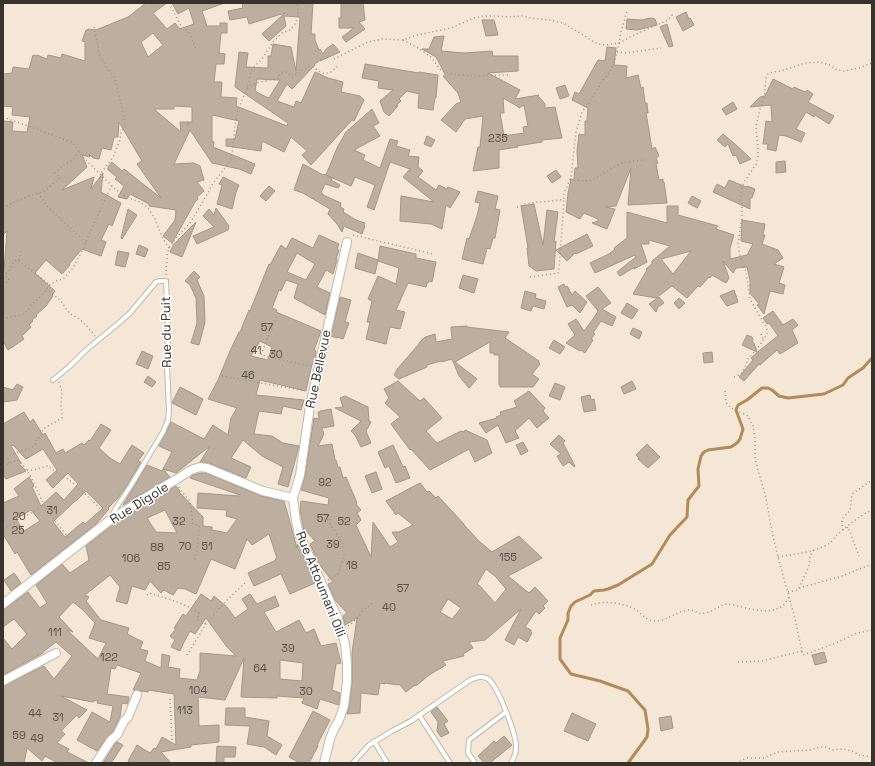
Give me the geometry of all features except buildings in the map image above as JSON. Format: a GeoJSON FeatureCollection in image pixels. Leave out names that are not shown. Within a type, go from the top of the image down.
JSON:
{"type":"FeatureCollection","features":[{"type":"Feature","properties":{"kind":"street","name":"Rue Bellevue"},"geometry":{"type":"LineString","coordinates":[[293,498],[300,475],[307,420],[318,368],[348,238]]}},
{"type":"Feature","properties":{"kind":"street","name":"Rue Digole"},"geometry":{"type":"LineString","coordinates":[[3,604],[110,520],[191,470],[200,467],[207,468],[263,491],[293,498]]}},
{"type":"Feature","properties":{"kind":"street","name":"Rue Attoumani Oili"},"geometry":{"type":"LineString","coordinates":[[293,498],[299,534],[332,607],[345,644],[347,682],[344,706],[330,739],[324,763]]}},
{"type":"Feature","properties":{"kind":"street"},"geometry":{"type":"LineString","coordinates":[[3,681],[56,653]]}},
{"type":"Feature","properties":{"kind":"street"},"geometry":{"type":"LineString","coordinates":[[96,763],[111,740],[117,735],[124,721],[128,717],[137,695]]}},
{"type":"Feature","properties":{"kind":"lane","name":"Rue du Puit"},"geometry":{"type":"LineString","coordinates":[[53,380],[130,313],[156,282],[166,281],[168,329],[168,420],[110,520]]}},
{"type":"Feature","properties":{"kind":"lane"},"geometry":{"type":"LineString","coordinates":[[353,763],[369,745],[411,721],[470,680],[482,677],[489,680],[500,697],[512,728],[516,742],[516,749],[511,763]]}},
{"type":"Feature","properties":{"kind":"lane"},"geometry":{"type":"LineString","coordinates":[[475,763],[468,753],[469,740],[506,712]]}},
{"type":"Feature","properties":{"kind":"lane"},"geometry":{"type":"LineString","coordinates":[[419,715],[450,763]]}},
{"type":"Feature","properties":{"kind":"lane"},"geometry":{"type":"LineString","coordinates":[[374,742],[387,763]]}},
{"type":"Feature","properties":{"kind":"path"},"geometry":{"type":"LineString","coordinates":[[169,3],[180,24],[190,34],[196,50]]}},
{"type":"Feature","properties":{"kind":"path"},"geometry":{"type":"LineString","coordinates":[[166,281],[167,255],[169,248],[190,223],[211,186],[229,163],[232,155],[238,110],[247,88],[252,69],[262,59],[273,42],[282,33],[290,30],[296,23],[298,12],[297,3]]}},
{"type":"Feature","properties":{"kind":"path"},"geometry":{"type":"LineString","coordinates":[[530,276],[558,273],[564,193],[570,178],[574,157],[576,132],[582,112],[592,99],[604,78],[607,76],[615,58],[628,11]]}},
{"type":"Feature","properties":{"kind":"path"},"geometry":{"type":"LineString","coordinates":[[334,59],[368,42],[382,39],[403,40],[416,35],[451,28],[482,16],[523,16],[563,23],[594,42],[606,45],[619,43],[668,20],[672,15],[672,12]]}},
{"type":"Feature","properties":{"kind":"path"},"geometry":{"type":"LineString","coordinates":[[94,27],[101,61],[104,61],[115,78],[126,126],[121,131],[120,140],[114,155],[100,174]]}},
{"type":"Feature","properties":{"kind":"path"},"geometry":{"type":"LineString","coordinates":[[403,40],[431,56],[442,71],[458,75],[473,76],[508,75]]}},
{"type":"Feature","properties":{"kind":"path"},"geometry":{"type":"LineString","coordinates":[[617,52],[626,53],[661,48]]}},
{"type":"Feature","properties":{"kind":"path"},"geometry":{"type":"LineString","coordinates":[[734,377],[741,374],[748,359],[767,334],[766,326],[750,299],[746,272],[738,244],[742,217],[742,204],[740,200],[742,187],[756,164],[758,157],[756,127],[764,99],[766,78],[768,74],[773,72],[818,62],[830,65],[837,70],[844,71],[859,68],[872,63]]}},
{"type":"Feature","properties":{"kind":"path"},"geometry":{"type":"LineString","coordinates":[[247,88],[256,83],[279,78],[280,74],[286,72],[293,77],[302,70],[311,66],[322,73],[329,74],[339,65]]}},
{"type":"Feature","properties":{"kind":"path"},"geometry":{"type":"LineString","coordinates":[[3,117],[72,143],[85,160],[112,186],[128,198],[140,202],[148,208],[169,248]]}},
{"type":"Feature","properties":{"kind":"path"},"geometry":{"type":"LineString","coordinates":[[3,208],[18,200],[46,190],[60,178],[55,173],[63,165],[71,161],[79,152]]}},
{"type":"Feature","properties":{"kind":"path"},"geometry":{"type":"LineString","coordinates":[[570,178],[585,181],[593,180],[617,165],[642,160]]}},
{"type":"Feature","properties":{"kind":"path"},"geometry":{"type":"LineString","coordinates":[[3,319],[24,314],[50,285],[63,279],[67,275],[75,265],[84,248],[112,186]]}},
{"type":"Feature","properties":{"kind":"path"},"geometry":{"type":"LineString","coordinates":[[38,193],[48,207],[86,243]]}},
{"type":"Feature","properties":{"kind":"path"},"geometry":{"type":"LineString","coordinates":[[517,207],[522,204],[532,202],[564,199]]}},
{"type":"Feature","properties":{"kind":"path"},"geometry":{"type":"LineString","coordinates":[[348,238],[433,254]]}},
{"type":"Feature","properties":{"kind":"path"},"geometry":{"type":"LineString","coordinates":[[3,285],[9,280],[5,275],[14,261],[18,260],[22,250]]}},
{"type":"Feature","properties":{"kind":"path"},"geometry":{"type":"LineString","coordinates":[[18,260],[50,285]]}},
{"type":"Feature","properties":{"kind":"path"},"geometry":{"type":"LineString","coordinates":[[46,289],[60,300],[70,314],[78,318],[86,325],[98,340]]}},
{"type":"Feature","properties":{"kind":"path"},"geometry":{"type":"LineString","coordinates":[[278,313],[261,355],[318,368]]}},
{"type":"Feature","properties":{"kind":"path"},"geometry":{"type":"LineString","coordinates":[[761,334],[763,339]]}},
{"type":"Feature","properties":{"kind":"path"},"geometry":{"type":"LineString","coordinates":[[222,376],[313,392]]}},
{"type":"Feature","properties":{"kind":"path"},"geometry":{"type":"LineString","coordinates":[[9,463],[8,458],[12,454],[31,448],[35,445],[43,429],[62,418],[62,392],[58,377]]}},
{"type":"Feature","properties":{"kind":"path"},"geometry":{"type":"LineString","coordinates":[[725,391],[726,402],[729,407],[748,416],[753,426],[755,458],[766,498],[771,527],[803,655],[836,643],[857,633],[872,630]]}},
{"type":"Feature","properties":{"kind":"path"},"geometry":{"type":"LineString","coordinates":[[3,466],[17,460],[20,462],[27,470],[45,505],[75,548]]}},
{"type":"Feature","properties":{"kind":"path"},"geometry":{"type":"LineString","coordinates":[[27,470],[48,466],[68,479],[87,495],[110,520]]}},
{"type":"Feature","properties":{"kind":"path"},"geometry":{"type":"LineString","coordinates":[[177,479],[181,491],[190,501],[193,524],[199,526],[195,561]]}},
{"type":"Feature","properties":{"kind":"path"},"geometry":{"type":"LineString","coordinates":[[843,531],[841,521],[842,518],[850,511],[852,494],[872,480]]}},
{"type":"Feature","properties":{"kind":"path"},"geometry":{"type":"LineString","coordinates":[[3,529],[45,505]]}},
{"type":"Feature","properties":{"kind":"path"},"geometry":{"type":"LineString","coordinates":[[843,531],[864,514],[872,510]]}},
{"type":"Feature","properties":{"kind":"path"},"geometry":{"type":"LineString","coordinates":[[321,584],[338,575],[344,555],[342,550],[344,544],[331,526],[329,517]]}},
{"type":"Feature","properties":{"kind":"path"},"geometry":{"type":"LineString","coordinates":[[778,556],[814,550],[830,543],[848,527],[859,556]]}},
{"type":"Feature","properties":{"kind":"path"},"geometry":{"type":"LineString","coordinates":[[799,588],[809,566],[810,556],[814,550]]}},
{"type":"Feature","properties":{"kind":"path"},"geometry":{"type":"LineString","coordinates":[[788,592],[842,576],[872,564]]}},
{"type":"Feature","properties":{"kind":"path"},"geometry":{"type":"LineString","coordinates":[[187,655],[206,624],[223,604],[245,583]]}},
{"type":"Feature","properties":{"kind":"path"},"geometry":{"type":"LineString","coordinates":[[147,596],[149,593],[195,610],[199,613],[197,619],[206,624]]}},
{"type":"Feature","properties":{"kind":"path"},"geometry":{"type":"LineString","coordinates":[[591,605],[598,602],[604,602],[627,605],[635,609],[649,620],[658,621],[670,618],[686,610],[693,610],[700,614],[704,614],[727,604],[753,609],[770,610],[782,606],[789,597]]}},
{"type":"Feature","properties":{"kind":"path"},"geometry":{"type":"LineString","coordinates":[[341,629],[352,623],[373,603]]}},
{"type":"Feature","properties":{"kind":"path"},"geometry":{"type":"LineString","coordinates":[[738,662],[762,661],[802,651]]}},
{"type":"Feature","properties":{"kind":"path"},"geometry":{"type":"LineString","coordinates":[[170,699],[172,741]]}},
{"type":"Feature","properties":{"kind":"path"},"geometry":{"type":"LineString","coordinates":[[736,763],[747,758],[763,758],[778,752],[810,750],[820,747],[826,747],[834,750],[844,749],[855,752],[858,755],[872,756]]}},
{"type":"Feature","properties":{"kind":"waterway"},"geometry":{"type":"LineString","coordinates":[[628,763],[647,737],[648,729],[645,710],[628,691],[600,681],[571,674],[560,659],[560,638],[568,620],[568,613],[571,606],[594,591],[604,590],[618,585],[652,564],[670,535],[687,517],[688,500],[699,486],[698,469],[701,456],[708,450],[731,447],[740,439],[743,429],[736,410],[738,405],[762,388],[768,388],[779,396],[788,398],[824,394],[843,385],[848,378],[863,368],[872,358]]}}]}
